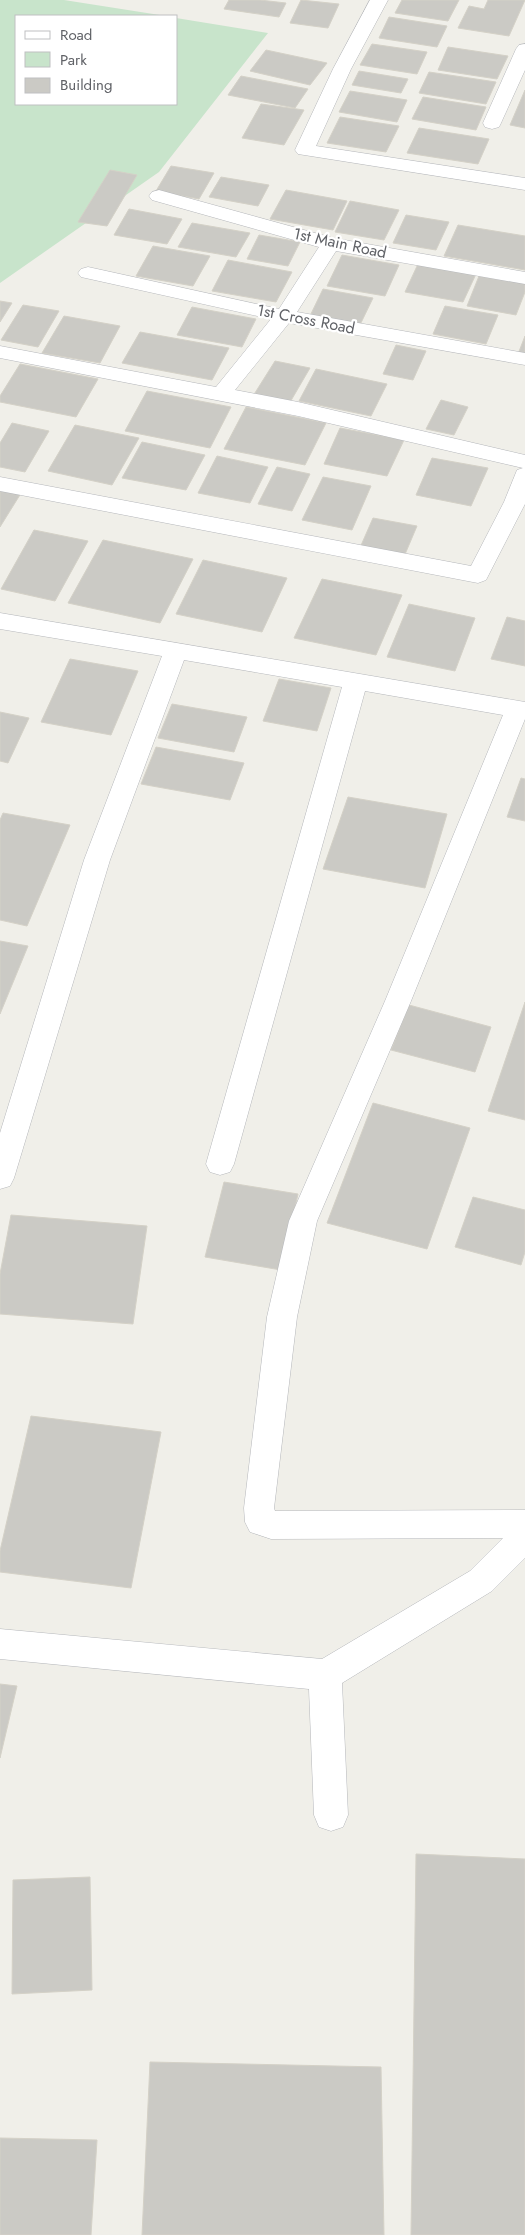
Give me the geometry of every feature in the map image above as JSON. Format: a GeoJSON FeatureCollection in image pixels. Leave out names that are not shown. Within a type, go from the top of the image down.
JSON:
{"type":"FeatureCollection","features":[{"type":"Feature","properties":{"kind":"street"},"geometry":{"type":"LineString","coordinates":[[379,0],[342,69],[306,150],[525,184]]}},
{"type":"Feature","properties":{"kind":"street"},"geometry":{"type":"LineString","coordinates":[[492,123],[525,49]]}},
{"type":"Feature","properties":{"kind":"street","name":"1st Main Road"},"geometry":{"type":"LineString","coordinates":[[158,196],[331,244],[525,278]]}},
{"type":"Feature","properties":{"kind":"street"},"geometry":{"type":"LineString","coordinates":[[222,393],[284,316],[331,244]]}},
{"type":"Feature","properties":{"kind":"street","name":"1st Cross Road"},"geometry":{"type":"LineString","coordinates":[[88,273],[284,316],[525,359]]}},
{"type":"Feature","properties":{"kind":"street"},"geometry":{"type":"LineString","coordinates":[[0,352],[222,393],[525,462]]}},
{"type":"Feature","properties":{"kind":"street"},"geometry":{"type":"LineString","coordinates":[[0,484],[478,575],[515,502],[525,475]]}},
{"type":"Feature","properties":{"kind":"street"},"geometry":{"type":"LineString","coordinates":[[0,620],[521,710],[303,1220],[282,1317],[259,1508],[261,1522],[271,1525],[525,1526],[513,1550],[481,1581],[325,1675],[0,1644]]}},
{"type":"Feature","properties":{"kind":"street"},"geometry":{"type":"LineString","coordinates":[[0,1178],[97,860],[176,650]]}},
{"type":"Feature","properties":{"kind":"street"},"geometry":{"type":"LineString","coordinates":[[220,1164],[356,681]]}},
{"type":"Feature","properties":{"kind":"street"},"geometry":{"type":"LineString","coordinates":[[325,1675],[331,1814]]}},
{"type":"Feature","properties":{"kind":"green space"},"geometry":{"type":"Polygon","coordinates":[[[0,0],[64,0],[160,15],[15,15],[15,105],[178,105],[178,18],[268,33],[159,172],[0,283],[0,0]]]}},
{"type":"Feature","properties":{"kind":"building"},"geometry":{"type":"Polygon","coordinates":[[[229,0],[260,0],[286,3],[279,17],[224,9],[229,0]]]}},
{"type":"Feature","properties":{"kind":"building"},"geometry":{"type":"Polygon","coordinates":[[[301,0],[339,4],[328,28],[290,23],[301,0]]]}},
{"type":"Feature","properties":{"kind":"building"},"geometry":{"type":"Polygon","coordinates":[[[402,0],[459,0],[448,21],[395,13],[402,0]]]}},
{"type":"Feature","properties":{"kind":"building"},"geometry":{"type":"Polygon","coordinates":[[[488,0],[525,0],[509,36],[458,28],[469,6],[484,9],[488,0]]]}},
{"type":"Feature","properties":{"kind":"building"},"geometry":{"type":"Polygon","coordinates":[[[389,17],[447,26],[437,47],[379,38],[389,17]]]}},
{"type":"Feature","properties":{"kind":"building"},"geometry":{"type":"Polygon","coordinates":[[[372,44],[427,52],[417,74],[360,65],[372,44]]]}},
{"type":"Feature","properties":{"kind":"building"},"geometry":{"type":"Polygon","coordinates":[[[448,47],[508,56],[497,79],[438,70],[448,47]]]}},
{"type":"Feature","properties":{"kind":"building"},"geometry":{"type":"Polygon","coordinates":[[[266,50],[327,63],[310,85],[250,71],[266,50]]]}},
{"type":"Feature","properties":{"kind":"building"},"geometry":{"type":"Polygon","coordinates":[[[359,71],[408,79],[401,93],[352,85],[359,71]]]}},
{"type":"Feature","properties":{"kind":"building"},"geometry":{"type":"Polygon","coordinates":[[[429,72],[496,82],[486,104],[419,93],[429,72]]]}},
{"type":"Feature","properties":{"kind":"building"},"geometry":{"type":"Polygon","coordinates":[[[241,76],[308,89],[295,108],[228,95],[241,76]]]}},
{"type":"Feature","properties":{"kind":"building"},"geometry":{"type":"Polygon","coordinates":[[[525,90],[525,128],[510,125],[525,90]]]}},
{"type":"Feature","properties":{"kind":"building"},"geometry":{"type":"Polygon","coordinates":[[[350,91],[407,100],[397,122],[339,112],[350,91]]]}},
{"type":"Feature","properties":{"kind":"building"},"geometry":{"type":"Polygon","coordinates":[[[423,97],[486,107],[476,130],[412,119],[423,97]]]}},
{"type":"Feature","properties":{"kind":"building"},"geometry":{"type":"Polygon","coordinates":[[[261,104],[304,110],[284,145],[242,138],[261,104]]]}},
{"type":"Feature","properties":{"kind":"building"},"geometry":{"type":"Polygon","coordinates":[[[340,117],[399,126],[386,152],[327,143],[340,117]]]}},
{"type":"Feature","properties":{"kind":"building"},"geometry":{"type":"Polygon","coordinates":[[[419,128],[489,139],[478,164],[407,153],[419,128]]]}},
{"type":"Feature","properties":{"kind":"building"},"geometry":{"type":"Polygon","coordinates":[[[171,166],[214,173],[199,199],[156,191],[171,166]]]}},
{"type":"Feature","properties":{"kind":"building"},"geometry":{"type":"Polygon","coordinates":[[[110,170],[137,175],[107,226],[78,222],[110,170]]]}},
{"type":"Feature","properties":{"kind":"building"},"geometry":{"type":"Polygon","coordinates":[[[221,177],[269,185],[258,206],[209,197],[221,177]]]}},
{"type":"Feature","properties":{"kind":"building"},"geometry":{"type":"Polygon","coordinates":[[[286,190],[347,201],[333,230],[270,219],[286,190]]]}},
{"type":"Feature","properties":{"kind":"building"},"geometry":{"type":"Polygon","coordinates":[[[350,201],[399,210],[384,240],[335,232],[350,201]]]}},
{"type":"Feature","properties":{"kind":"building"},"geometry":{"type":"Polygon","coordinates":[[[129,209],[182,219],[167,244],[114,235],[129,209]]]}},
{"type":"Feature","properties":{"kind":"building"},"geometry":{"type":"Polygon","coordinates":[[[406,215],[449,222],[436,250],[393,243],[406,215]]]}},
{"type":"Feature","properties":{"kind":"building"},"geometry":{"type":"Polygon","coordinates":[[[192,223],[250,233],[236,257],[178,247],[192,223]]]}},
{"type":"Feature","properties":{"kind":"building"},"geometry":{"type":"Polygon","coordinates":[[[458,225],[525,236],[525,270],[444,256],[458,225]]]}},
{"type":"Feature","properties":{"kind":"building"},"geometry":{"type":"Polygon","coordinates":[[[259,235],[300,242],[288,266],[247,259],[259,235]]]}},
{"type":"Feature","properties":{"kind":"building"},"geometry":{"type":"Polygon","coordinates":[[[153,246],[210,256],[193,286],[136,276],[153,246]]]}},
{"type":"Feature","properties":{"kind":"building"},"geometry":{"type":"Polygon","coordinates":[[[342,255],[399,265],[385,296],[327,286],[342,255]]]}},
{"type":"Feature","properties":{"kind":"building"},"geometry":{"type":"Polygon","coordinates":[[[228,260],[292,272],[276,302],[212,291],[228,260]]]}},
{"type":"Feature","properties":{"kind":"building"},"geometry":{"type":"Polygon","coordinates":[[[418,264],[476,274],[463,302],[405,292],[418,264]]]}},
{"type":"Feature","properties":{"kind":"building"},"geometry":{"type":"Polygon","coordinates":[[[479,276],[525,283],[525,292],[516,315],[467,306],[479,276]]]}},
{"type":"Feature","properties":{"kind":"building"},"geometry":{"type":"Polygon","coordinates":[[[323,289],[373,298],[358,329],[308,320],[323,289]]]}},
{"type":"Feature","properties":{"kind":"building"},"geometry":{"type":"Polygon","coordinates":[[[0,301],[12,303],[0,322],[0,301]]]}},
{"type":"Feature","properties":{"kind":"building"},"geometry":{"type":"Polygon","coordinates":[[[23,305],[59,311],[38,347],[1,340],[23,305]]]}},
{"type":"Feature","properties":{"kind":"building"},"geometry":{"type":"Polygon","coordinates":[[[445,306],[498,315],[486,344],[433,334],[445,306]]]}},
{"type":"Feature","properties":{"kind":"building"},"geometry":{"type":"Polygon","coordinates":[[[192,307],[256,319],[242,347],[177,335],[192,307]]]}},
{"type":"Feature","properties":{"kind":"building"},"geometry":{"type":"Polygon","coordinates":[[[64,316],[120,326],[100,363],[42,353],[64,316]]]}},
{"type":"Feature","properties":{"kind":"building"},"geometry":{"type":"Polygon","coordinates":[[[140,332],[229,348],[212,380],[122,363],[140,332]]]}},
{"type":"Feature","properties":{"kind":"building"},"geometry":{"type":"Polygon","coordinates":[[[525,336],[525,355],[518,354],[525,336]]]}},
{"type":"Feature","properties":{"kind":"building"},"geometry":{"type":"Polygon","coordinates":[[[396,345],[426,351],[413,380],[383,374],[396,345]]]}},
{"type":"Feature","properties":{"kind":"building"},"geometry":{"type":"Polygon","coordinates":[[[275,361],[310,368],[289,404],[253,396],[275,361]]]}},
{"type":"Feature","properties":{"kind":"building"},"geometry":{"type":"Polygon","coordinates":[[[20,364],[98,379],[76,417],[0,402],[0,396],[20,364]]]}},
{"type":"Feature","properties":{"kind":"building"},"geometry":{"type":"Polygon","coordinates":[[[316,369],[387,384],[371,416],[299,401],[316,369]]]}},
{"type":"Feature","properties":{"kind":"building"},"geometry":{"type":"Polygon","coordinates":[[[147,391],[231,407],[210,448],[125,431],[147,391]]]}},
{"type":"Feature","properties":{"kind":"building"},"geometry":{"type":"Polygon","coordinates":[[[441,400],[468,407],[454,435],[426,429],[441,400]]]}},
{"type":"Feature","properties":{"kind":"building"},"geometry":{"type":"Polygon","coordinates":[[[246,407],[326,423],[305,465],[224,449],[246,407]]]}},
{"type":"Feature","properties":{"kind":"building"},"geometry":{"type":"Polygon","coordinates":[[[12,423],[49,431],[25,472],[0,467],[0,443],[12,423]]]}},
{"type":"Feature","properties":{"kind":"building"},"geometry":{"type":"Polygon","coordinates":[[[75,425],[139,438],[112,485],[48,471],[75,425]]]}},
{"type":"Feature","properties":{"kind":"building"},"geometry":{"type":"Polygon","coordinates":[[[340,428],[404,440],[387,476],[324,464],[340,428]]]}},
{"type":"Feature","properties":{"kind":"building"},"geometry":{"type":"Polygon","coordinates":[[[142,442],[205,455],[186,490],[122,478],[142,442]]]}},
{"type":"Feature","properties":{"kind":"building"},"geometry":{"type":"Polygon","coordinates":[[[217,456],[268,467],[250,503],[198,493],[217,456]]]}},
{"type":"Feature","properties":{"kind":"building"},"geometry":{"type":"Polygon","coordinates":[[[432,458],[488,468],[471,506],[416,495],[432,458]]]}},
{"type":"Feature","properties":{"kind":"building"},"geometry":{"type":"Polygon","coordinates":[[[277,467],[310,474],[292,511],[258,504],[277,467]]]}},
{"type":"Feature","properties":{"kind":"building"},"geometry":{"type":"Polygon","coordinates":[[[323,477],[371,486],[352,530],[302,520],[323,477]]]}},
{"type":"Feature","properties":{"kind":"building"},"geometry":{"type":"Polygon","coordinates":[[[0,485],[23,490],[0,527],[0,485]]]}},
{"type":"Feature","properties":{"kind":"building"},"geometry":{"type":"Polygon","coordinates":[[[373,518],[417,526],[403,559],[359,550],[373,518]]]}},
{"type":"Feature","properties":{"kind":"building"},"geometry":{"type":"Polygon","coordinates":[[[34,530],[88,541],[55,601],[1,589],[34,530]]]}},
{"type":"Feature","properties":{"kind":"building"},"geometry":{"type":"Polygon","coordinates":[[[103,540],[193,559],[160,623],[68,603],[103,540]]]}},
{"type":"Feature","properties":{"kind":"building"},"geometry":{"type":"Polygon","coordinates":[[[203,560],[287,578],[262,632],[176,614],[203,560]]]}},
{"type":"Feature","properties":{"kind":"building"},"geometry":{"type":"Polygon","coordinates":[[[322,579],[402,595],[376,655],[294,638],[322,579]]]}},
{"type":"Feature","properties":{"kind":"building"},"geometry":{"type":"Polygon","coordinates":[[[409,604],[475,618],[455,671],[387,657],[409,604]]]}},
{"type":"Feature","properties":{"kind":"building"},"geometry":{"type":"Polygon","coordinates":[[[507,617],[525,621],[525,666],[491,659],[507,617]]]}},
{"type":"Feature","properties":{"kind":"building"},"geometry":{"type":"Polygon","coordinates":[[[70,659],[138,671],[111,735],[41,722],[70,659]]]}},
{"type":"Feature","properties":{"kind":"building"},"geometry":{"type":"Polygon","coordinates":[[[279,679],[331,688],[317,731],[263,721],[279,679]]]}},
{"type":"Feature","properties":{"kind":"building"},"geometry":{"type":"Polygon","coordinates":[[[172,704],[247,717],[234,752],[158,738],[172,704]]]}},
{"type":"Feature","properties":{"kind":"building"},"geometry":{"type":"Polygon","coordinates":[[[0,712],[29,718],[8,763],[0,761],[0,712]]]}},
{"type":"Feature","properties":{"kind":"building"},"geometry":{"type":"Polygon","coordinates":[[[156,747],[244,763],[230,800],[141,784],[156,747]]]}},
{"type":"Feature","properties":{"kind":"building"},"geometry":{"type":"Polygon","coordinates":[[[521,778],[525,779],[525,821],[507,817],[521,778]]]}},
{"type":"Feature","properties":{"kind":"building"},"geometry":{"type":"Polygon","coordinates":[[[348,797],[447,814],[425,888],[323,869],[348,797]]]}},
{"type":"Feature","properties":{"kind":"building"},"geometry":{"type":"Polygon","coordinates":[[[3,813],[70,825],[27,926],[0,920],[0,820],[3,813]]]}},
{"type":"Feature","properties":{"kind":"building"},"geometry":{"type":"Polygon","coordinates":[[[0,941],[28,946],[0,1014],[0,941]]]}},
{"type":"Feature","properties":{"kind":"building"},"geometry":{"type":"Polygon","coordinates":[[[525,1002],[525,1120],[488,1111],[525,1002]]]}},
{"type":"Feature","properties":{"kind":"building"},"geometry":{"type":"Polygon","coordinates":[[[409,1005],[491,1027],[475,1072],[391,1050],[409,1005]]]}},
{"type":"Feature","properties":{"kind":"building"},"geometry":{"type":"Polygon","coordinates":[[[373,1103],[470,1128],[427,1249],[327,1223],[373,1103]]]}},
{"type":"Feature","properties":{"kind":"building"},"geometry":{"type":"Polygon","coordinates":[[[224,1182],[298,1194],[281,1270],[205,1257],[224,1182]]]}},
{"type":"Feature","properties":{"kind":"building"},"geometry":{"type":"Polygon","coordinates":[[[473,1197],[525,1210],[525,1252],[521,1265],[455,1247],[473,1197]]]}},
{"type":"Feature","properties":{"kind":"building"},"geometry":{"type":"Polygon","coordinates":[[[11,1215],[147,1226],[133,1324],[0,1314],[0,1274],[11,1215]]]}},
{"type":"Feature","properties":{"kind":"building"},"geometry":{"type":"Polygon","coordinates":[[[31,1416],[161,1432],[131,1588],[0,1572],[0,1551],[31,1416]]]}},
{"type":"Feature","properties":{"kind":"building"},"geometry":{"type":"Polygon","coordinates":[[[0,1684],[17,1686],[0,1758],[0,1684]]]}},
{"type":"Feature","properties":{"kind":"building"},"geometry":{"type":"Polygon","coordinates":[[[416,1854],[525,1859],[525,2235],[411,2235],[416,1854]]]}},
{"type":"Feature","properties":{"kind":"building"},"geometry":{"type":"Polygon","coordinates":[[[90,1877],[92,1990],[12,1994],[13,1880],[90,1877]]]}},
{"type":"Feature","properties":{"kind":"building"},"geometry":{"type":"Polygon","coordinates":[[[150,2062],[381,2067],[384,2235],[142,2235],[150,2062]]]}},
{"type":"Feature","properties":{"kind":"building"},"geometry":{"type":"Polygon","coordinates":[[[0,2138],[97,2140],[91,2235],[0,2235],[0,2138]]]}}]}
